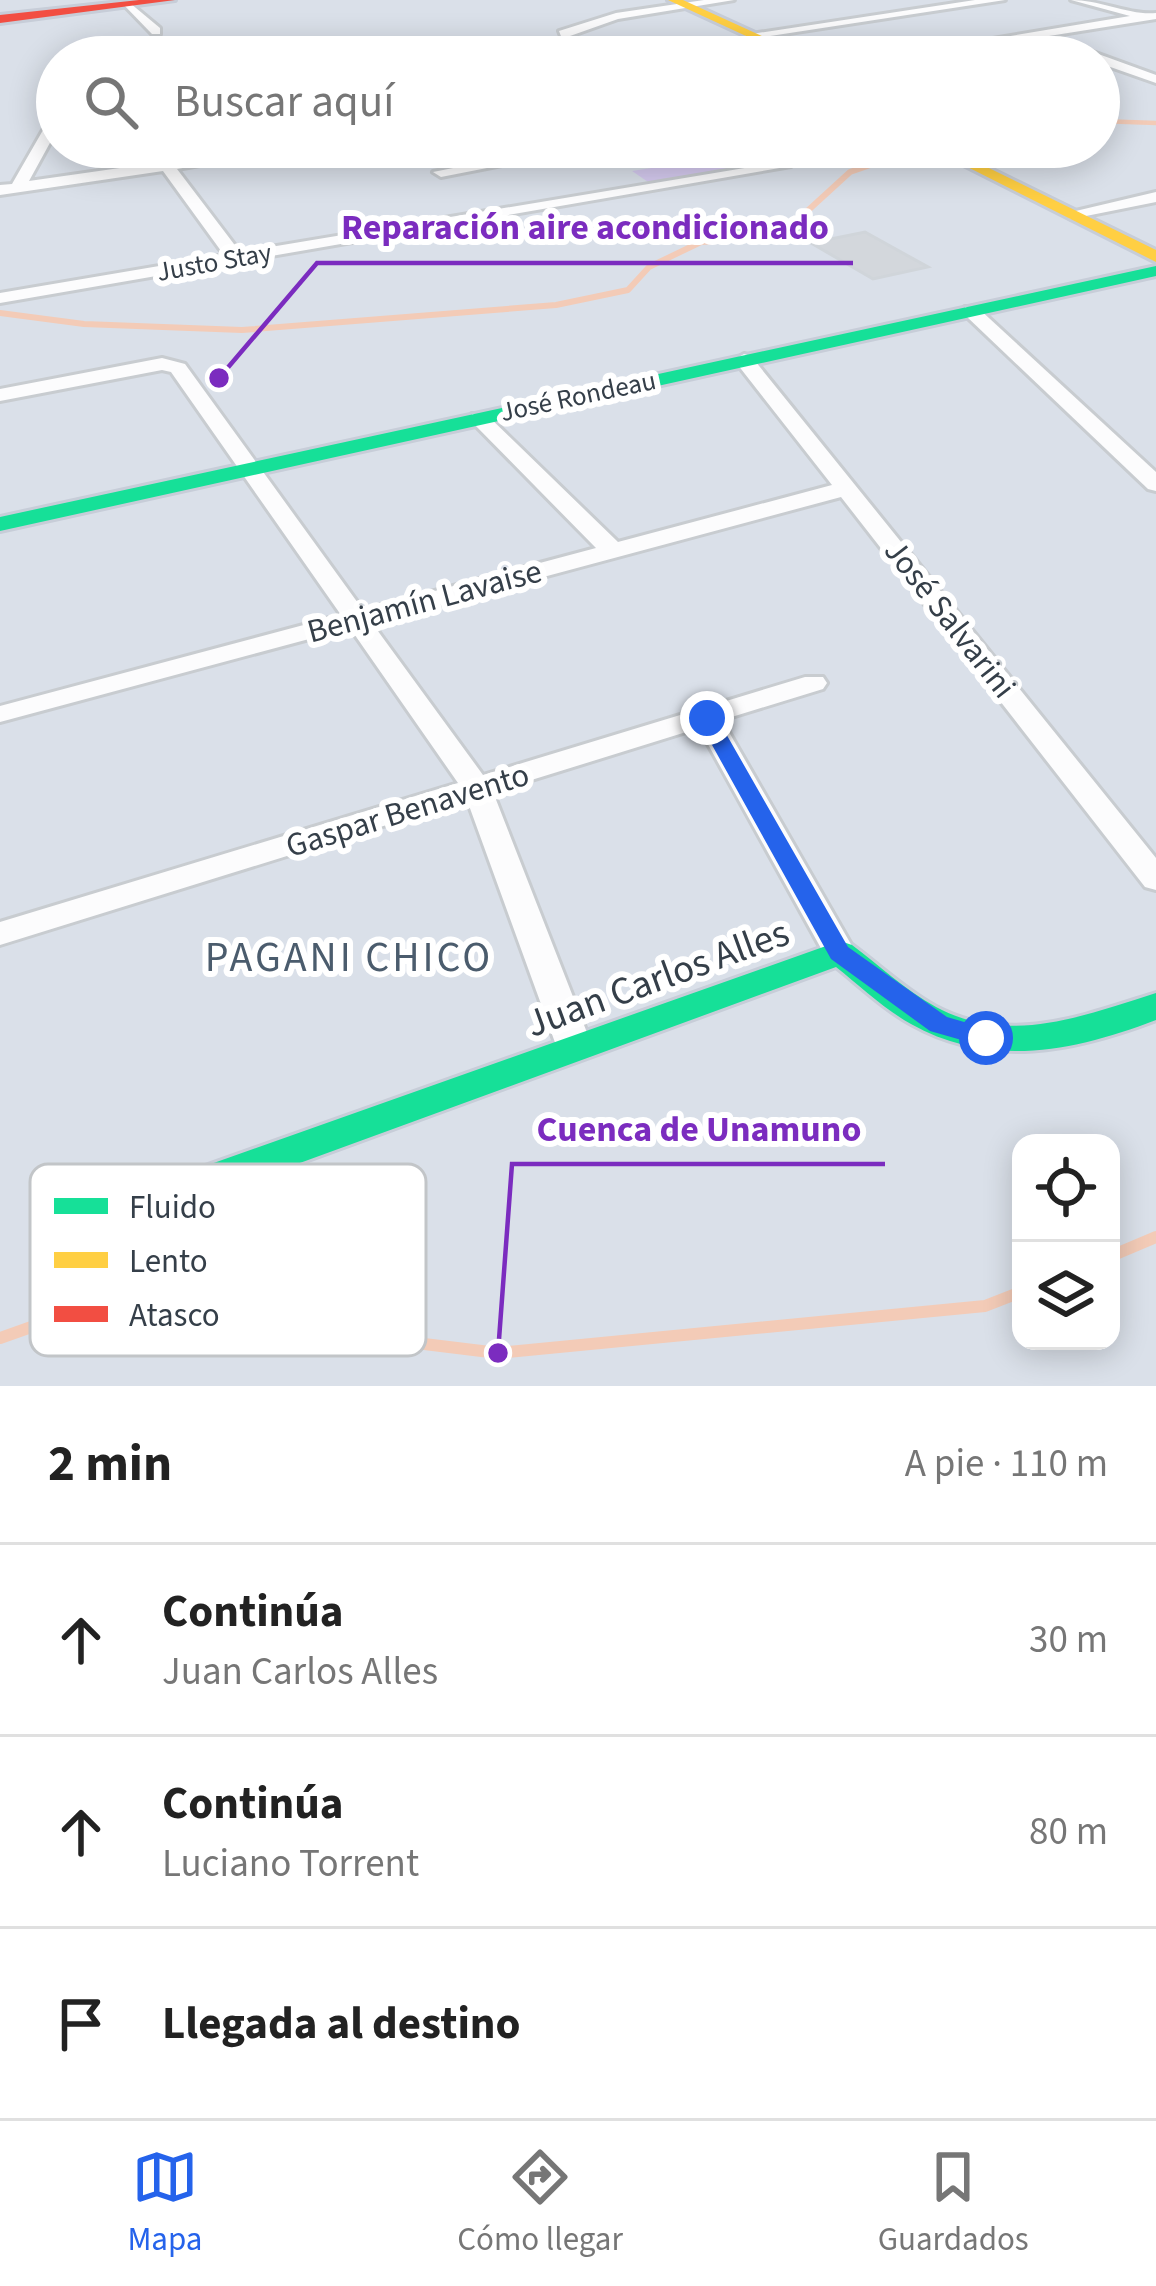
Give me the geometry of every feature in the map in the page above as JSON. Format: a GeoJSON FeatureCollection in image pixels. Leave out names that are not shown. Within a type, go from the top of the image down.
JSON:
{"type":"FeatureCollection","features":[{"type":"Feature","properties":{"kind":"street"},"geometry":{"type":"LineString","coordinates":[[0,19],[73,5],[169,0]]}},
{"type":"Feature","properties":{"kind":"street"},"geometry":{"type":"LineString","coordinates":[[564,36],[616,16],[680,3],[728,0]]}},
{"type":"Feature","properties":{"kind":"street"},"geometry":{"type":"LineString","coordinates":[[867,0],[961,36]]}},
{"type":"Feature","properties":{"kind":"street"},"geometry":{"type":"LineString","coordinates":[[751,34],[999,0]]}},
{"type":"Feature","properties":{"kind":"street"},"geometry":{"type":"LineString","coordinates":[[1076,0],[1154,17]]}},
{"type":"Feature","properties":{"kind":"street"},"geometry":{"type":"LineString","coordinates":[[680,3],[755,36]]}},
{"type":"Feature","properties":{"kind":"street"},"geometry":{"type":"LineString","coordinates":[[126,5],[157,31]]}},
{"type":"Feature","properties":{"kind":"street"},"geometry":{"type":"LineString","coordinates":[[1026,36],[1154,17]]}},
{"type":"Feature","properties":{"kind":"street"},"geometry":{"type":"LineString","coordinates":[[1120,66],[1156,79]]}},
{"type":"Feature","properties":{"kind":"street"},"geometry":{"type":"LineString","coordinates":[[8,189],[36,148]]}},
{"type":"Feature","properties":{"kind":"street"},"geometry":{"type":"LineString","coordinates":[[8,189],[153,168]]}},
{"type":"Feature","properties":{"kind":"street"},"geometry":{"type":"LineString","coordinates":[[168,168],[236,259]]}},
{"type":"Feature","properties":{"kind":"street"},"geometry":{"type":"LineString","coordinates":[[441,172],[464,168]]}},
{"type":"Feature","properties":{"kind":"street","name":"Justo Stay"},"geometry":{"type":"LineString","coordinates":[[0,298],[771,168]]}},
{"type":"Feature","properties":{"kind":"street"},"geometry":{"type":"LineString","coordinates":[[977,168],[1156,257]]}},
{"type":"Feature","properties":{"kind":"street"},"geometry":{"type":"LineString","coordinates":[[1071,214],[1156,197]]}},
{"type":"Feature","properties":{"kind":"street","name":"José Rondeau"},"geometry":{"type":"LineString","coordinates":[[0,524],[1156,271]]}},
{"type":"Feature","properties":{"kind":"street"},"geometry":{"type":"LineString","coordinates":[[970,311],[1156,484]]}},
{"type":"Feature","properties":{"kind":"street","name":"José Salvarini"},"geometry":{"type":"LineString","coordinates":[[744,360],[1156,878]]}},
{"type":"Feature","properties":{"kind":"street"},"geometry":{"type":"LineString","coordinates":[[0,395],[162,364],[178,368],[477,788],[575,1048]]}},
{"type":"Feature","properties":{"kind":"street"},"geometry":{"type":"LineString","coordinates":[[479,418],[610,548]]}},
{"type":"Feature","properties":{"kind":"street","name":"Benjamín Lavaise"},"geometry":{"type":"LineString","coordinates":[[0,714],[848,488]]}},
{"type":"Feature","properties":{"kind":"street","name":"Gaspar Benavento"},"geometry":{"type":"LineString","coordinates":[[0,934],[814,683]]}},
{"type":"Feature","properties":{"kind":"street"},"geometry":{"type":"LineString","coordinates":[[707,718],[840,953]]}},
{"type":"Feature","properties":{"kind":"street","name":"Juan Carlos Alles"},"geometry":{"type":"LineString","coordinates":[[254,1164],[840,953],[938,1024],[986,1038],[1042,1041],[1095,1031],[1156,1006]]}},
{"type":"Feature","properties":{"kind":"shaded area"},"geometry":{"type":"Polygon","coordinates":[[[0,0],[1156,0],[1156,1386],[0,1386],[0,0]]]}},
{"type":"Feature","properties":{"kind":"shaded area"},"geometry":{"type":"Polygon","coordinates":[[[651,168],[766,168],[654,186],[632,171],[651,168]]]}},
{"type":"Feature","properties":{"kind":"building"},"geometry":{"type":"Polygon","coordinates":[[[865,232],[928,267],[873,279],[811,243],[865,232]]]}},
{"type":"Feature","properties":{"kind":"waterway"},"geometry":{"type":"LineString","coordinates":[[1120,122],[1156,123]]}},
{"type":"Feature","properties":{"kind":"waterway"},"geometry":{"type":"LineString","coordinates":[[0,313],[84,324],[242,330],[556,305],[628,290],[649,267],[701,242],[780,236],[850,172],[862,168]]}},
{"type":"Feature","properties":{"kind":"waterway"},"geometry":{"type":"LineString","coordinates":[[1120,1252],[1156,1237]]}},
{"type":"Feature","properties":{"kind":"waterway"},"geometry":{"type":"LineString","coordinates":[[426,1344],[498,1353],[985,1306],[1012,1296]]}},
{"type":"Feature","properties":{"kind":"waterway"},"geometry":{"type":"LineString","coordinates":[[0,1338],[30,1327]]}},
{"type":"Feature","properties":{"kind":"traffic: fast"},"geometry":{"type":"LineString","coordinates":[[0,524],[1156,271]]}},
{"type":"Feature","properties":{"kind":"traffic: fast"},"geometry":{"type":"LineString","coordinates":[[254,1164],[840,953],[922,1015],[980,1037],[1039,1039],[1069,1034],[1156,1006]]}},
{"type":"Feature","properties":{"kind":"traffic: slow"},"geometry":{"type":"LineString","coordinates":[[674,0],[755,36]]}},
{"type":"Feature","properties":{"kind":"traffic: slow"},"geometry":{"type":"LineString","coordinates":[[977,168],[1156,257]]}},
{"type":"Feature","properties":{"kind":"traffic: jam"},"geometry":{"type":"LineString","coordinates":[[0,19],[169,0]]}},
{"type":"Feature","properties":{"kind":"place","name":"Reparación aire acondicionado"},"geometry":{"type":"Point","coordinates":[219,378]}},
{"type":"Feature","properties":{"kind":"place","name":"Cuenca de Unamuno"},"geometry":{"type":"Point","coordinates":[498,1353]}},
{"type":"Feature","properties":{"kind":"district","name":"PAGANI CHICO"},"geometry":{"type":"Point","coordinates":[349,956]}},
{"type":"Feature","properties":{"kind":"route"},"geometry":{"type":"LineString","coordinates":[[707,718],[840,953],[938,1024],[986,1038]]}}]}
